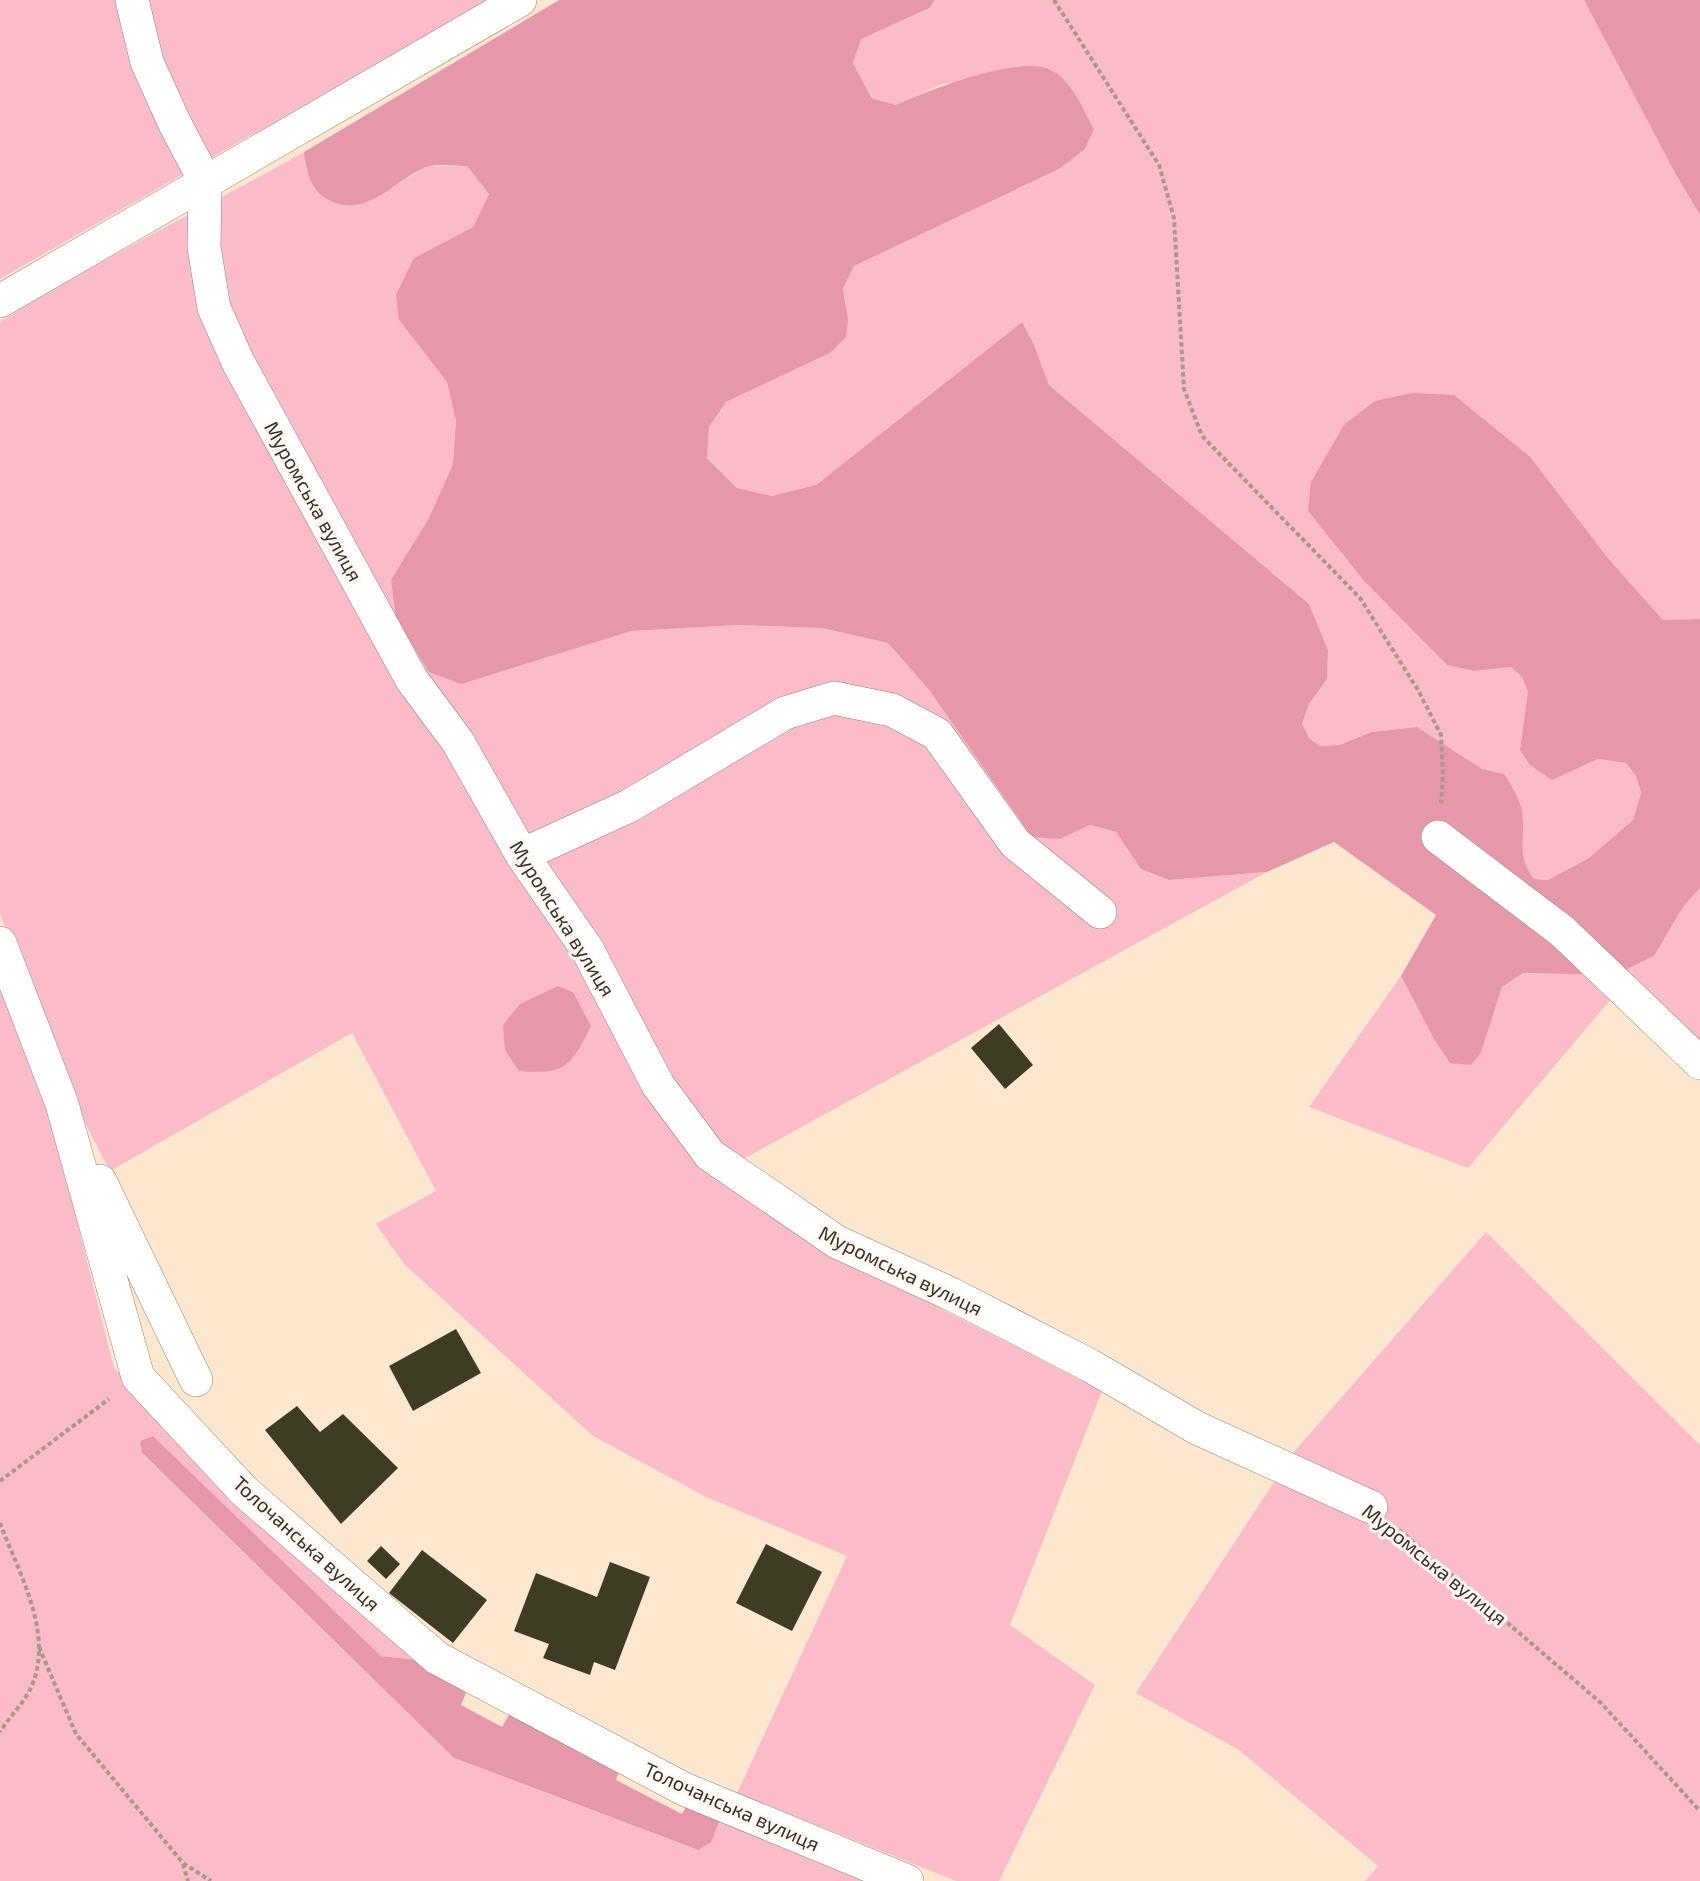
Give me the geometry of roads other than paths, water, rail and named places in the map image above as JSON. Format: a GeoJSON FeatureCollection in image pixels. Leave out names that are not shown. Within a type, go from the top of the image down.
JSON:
{"type":"FeatureCollection","features":[{"type":"Feature","properties":{"kind":"street"},"geometry":{"type":"LineString","coordinates":[[132,0],[147,62],[174,122],[205,181]]}},
{"type":"Feature","properties":{"kind":"street"},"geometry":{"type":"LineString","coordinates":[[0,301],[520,0]]}},
{"type":"Feature","properties":{"kind":"street","name":"Муромська вулиця"},"geometry":{"type":"LineString","coordinates":[[205,181],[204,247],[214,308],[238,362],[412,680],[458,742],[522,855],[587,949],[658,1085],[710,1155],[837,1242],[951,1294],[1089,1365],[1197,1428],[1371,1507]]}},
{"type":"Feature","properties":{"kind":"street"},"geometry":{"type":"LineString","coordinates":[[522,855],[629,806],[785,713],[834,698],[892,710],[938,734],[1015,843],[1100,912]]}},
{"type":"Feature","properties":{"kind":"street"},"geometry":{"type":"LineString","coordinates":[[1438,837],[1562,932],[1700,1063]]}},
{"type":"Feature","properties":{"kind":"street","name":"Толочанська вулиця"},"geometry":{"type":"LineString","coordinates":[[0,943],[62,1104],[138,1377],[244,1491],[437,1658],[684,1789],[907,1881]]}},
{"type":"Feature","properties":{"kind":"street"},"geometry":{"type":"LineString","coordinates":[[62,1104],[196,1380]]}}]}
